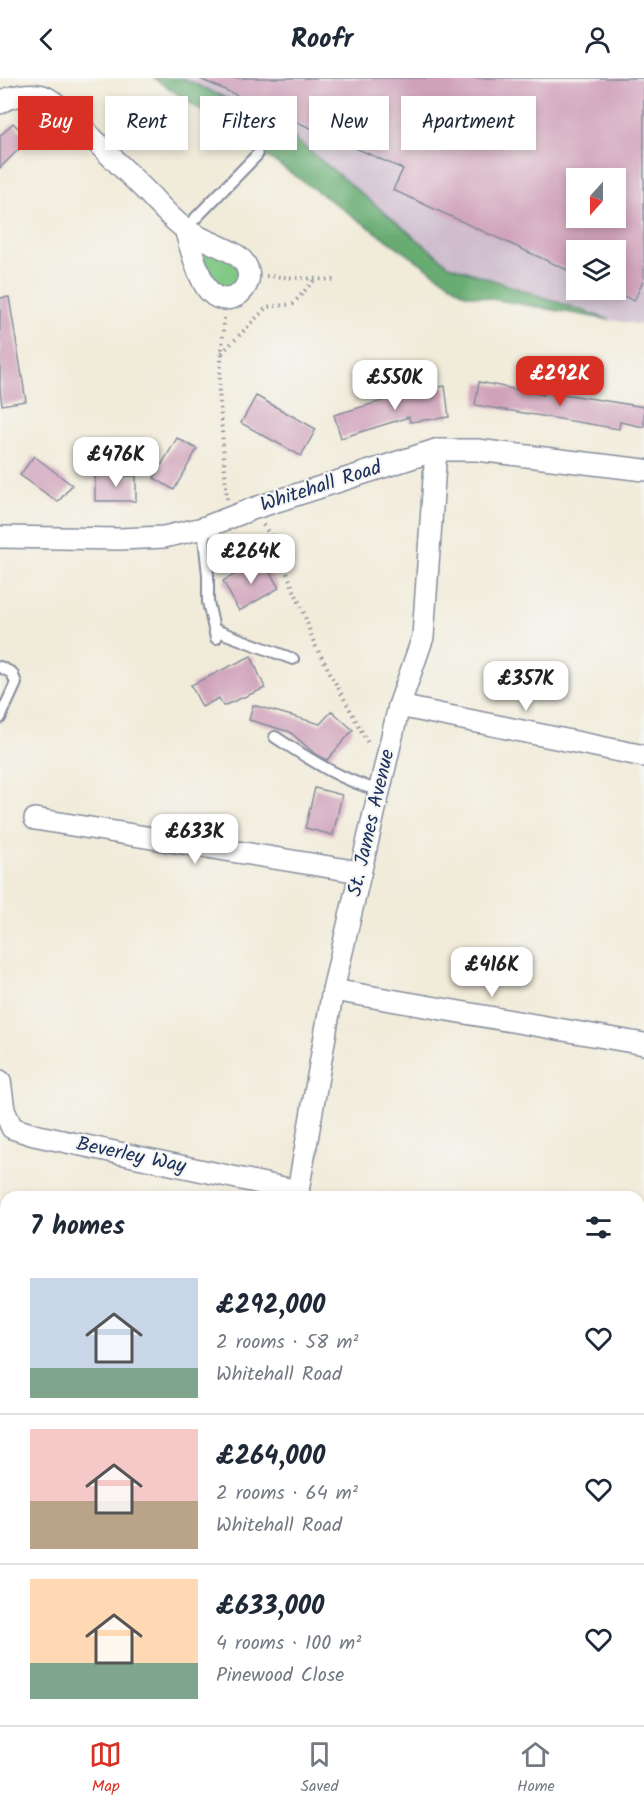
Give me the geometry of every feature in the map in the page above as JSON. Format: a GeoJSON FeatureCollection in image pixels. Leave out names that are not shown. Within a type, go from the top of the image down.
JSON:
{"type":"FeatureCollection","features":[{"type":"Feature","properties":{"kind":"street"},"geometry":{"type":"LineString","coordinates":[[0,103],[5,99],[28,95],[45,96],[64,110],[185,229],[235,255],[243,262],[248,284],[240,294],[226,300],[210,292],[185,229]]}},
{"type":"Feature","properties":{"kind":"street","name":"Whitehall Road"},"geometry":{"type":"LineString","coordinates":[[0,537],[120,540],[164,537],[203,528],[252,509],[436,450],[477,450],[644,470]]}},
{"type":"Feature","properties":{"kind":"street","name":"St. James Avenue"},"geometry":{"type":"LineString","coordinates":[[299,1191],[333,990],[399,706],[423,637],[436,450]]}},
{"type":"Feature","properties":{"kind":"street"},"geometry":{"type":"LineString","coordinates":[[399,706],[644,756]]}},
{"type":"Feature","properties":{"kind":"street"},"geometry":{"type":"LineString","coordinates":[[35,819],[360,872]]}},
{"type":"Feature","properties":{"kind":"street"},"geometry":{"type":"LineString","coordinates":[[333,990],[644,1044]]}},
{"type":"Feature","properties":{"kind":"street","name":"Beverley Way"},"geometry":{"type":"LineString","coordinates":[[0,1081],[4,1110],[12,1128],[285,1191]]}},
{"type":"Feature","properties":{"kind":"lane"},"geometry":{"type":"LineString","coordinates":[[185,229],[256,155]]}},
{"type":"Feature","properties":{"kind":"lane"},"geometry":{"type":"LineString","coordinates":[[203,528],[208,575],[208,602],[215,634],[293,659]]}},
{"type":"Feature","properties":{"kind":"lane"},"geometry":{"type":"LineString","coordinates":[[0,667],[12,673],[16,683],[0,718]]}},
{"type":"Feature","properties":{"kind":"lane"},"geometry":{"type":"LineString","coordinates":[[275,737],[323,768],[358,785],[378,790]]}},
{"type":"Feature","properties":{"kind":"path"},"geometry":{"type":"LineString","coordinates":[[248,276],[334,280]]}},
{"type":"Feature","properties":{"kind":"path"},"geometry":{"type":"LineString","coordinates":[[222,353],[267,307],[292,304],[315,279]]}},
{"type":"Feature","properties":{"kind":"path"},"geometry":{"type":"LineString","coordinates":[[226,300],[219,391],[228,518]]}},
{"type":"Feature","properties":{"kind":"path"},"geometry":{"type":"LineString","coordinates":[[252,509],[271,536],[314,643],[370,746],[387,757]]}},
{"type":"Feature","properties":{"kind":"shaded area"},"geometry":{"type":"Polygon","coordinates":[[[182,78],[644,78],[644,325],[610,320],[449,265],[297,141],[297,96],[222,96],[182,78]]]}},
{"type":"Feature","properties":{"kind":"green space"},"geometry":{"type":"Polygon","coordinates":[[[154,78],[182,78],[222,96],[200,96],[200,110],[188,102],[188,96],[180,96],[154,78]]]}},
{"type":"Feature","properties":{"kind":"green space"},"geometry":{"type":"Polygon","coordinates":[[[297,141],[449,265],[610,320],[465,294],[258,150],[297,150],[297,141]]]}},
{"type":"Feature","properties":{"kind":"green space"},"geometry":{"type":"Polygon","coordinates":[[[195,241],[232,259],[243,274],[236,290],[215,288],[195,241]]]}},
{"type":"Feature","properties":{"kind":"building"},"geometry":{"type":"Polygon","coordinates":[[[198,78],[644,78],[644,279],[634,301],[626,297],[626,240],[566,240],[566,269],[393,190],[403,169],[360,150],[389,150],[389,96],[309,96],[309,127],[297,122],[297,96],[239,96],[198,78]]]}},
{"type":"Feature","properties":{"kind":"building"},"geometry":{"type":"Polygon","coordinates":[[[13,123],[18,128],[18,150],[0,168],[0,136],[13,123]]]}},
{"type":"Feature","properties":{"kind":"building"},"geometry":{"type":"Polygon","coordinates":[[[9,297],[26,401],[2,405],[0,298],[9,297]]]}},
{"type":"Feature","properties":{"kind":"building"},"geometry":{"type":"Polygon","coordinates":[[[479,382],[544,395],[545,391],[644,407],[644,427],[620,422],[619,429],[475,405],[479,382]]]}},
{"type":"Feature","properties":{"kind":"building"},"geometry":{"type":"Polygon","coordinates":[[[445,386],[449,417],[410,422],[409,417],[341,438],[334,415],[406,394],[405,392],[445,386]]]}},
{"type":"Feature","properties":{"kind":"building"},"geometry":{"type":"Polygon","coordinates":[[[256,396],[316,429],[301,456],[241,423],[256,396]]]}},
{"type":"Feature","properties":{"kind":"building"},"geometry":{"type":"Polygon","coordinates":[[[177,438],[197,449],[174,490],[154,478],[177,438]]]}},
{"type":"Feature","properties":{"kind":"building"},"geometry":{"type":"Polygon","coordinates":[[[34,456],[72,485],[58,502],[20,475],[34,456]]]}},
{"type":"Feature","properties":{"kind":"building"},"geometry":{"type":"Polygon","coordinates":[[[95,476],[136,476],[136,501],[95,501],[95,476]]]}},
{"type":"Feature","properties":{"kind":"building"},"geometry":{"type":"Polygon","coordinates":[[[262,559],[279,588],[239,611],[223,581],[262,559]]]}},
{"type":"Feature","properties":{"kind":"building"},"geometry":{"type":"Polygon","coordinates":[[[251,656],[265,688],[223,706],[219,698],[202,707],[191,685],[251,656]]]}},
{"type":"Feature","properties":{"kind":"building"},"geometry":{"type":"Polygon","coordinates":[[[253,705],[320,724],[332,711],[353,730],[327,760],[314,753],[290,732],[249,720],[253,705]]]}},
{"type":"Feature","properties":{"kind":"building"},"geometry":{"type":"Polygon","coordinates":[[[315,788],[342,795],[333,835],[305,828],[315,788]]]}}]}
